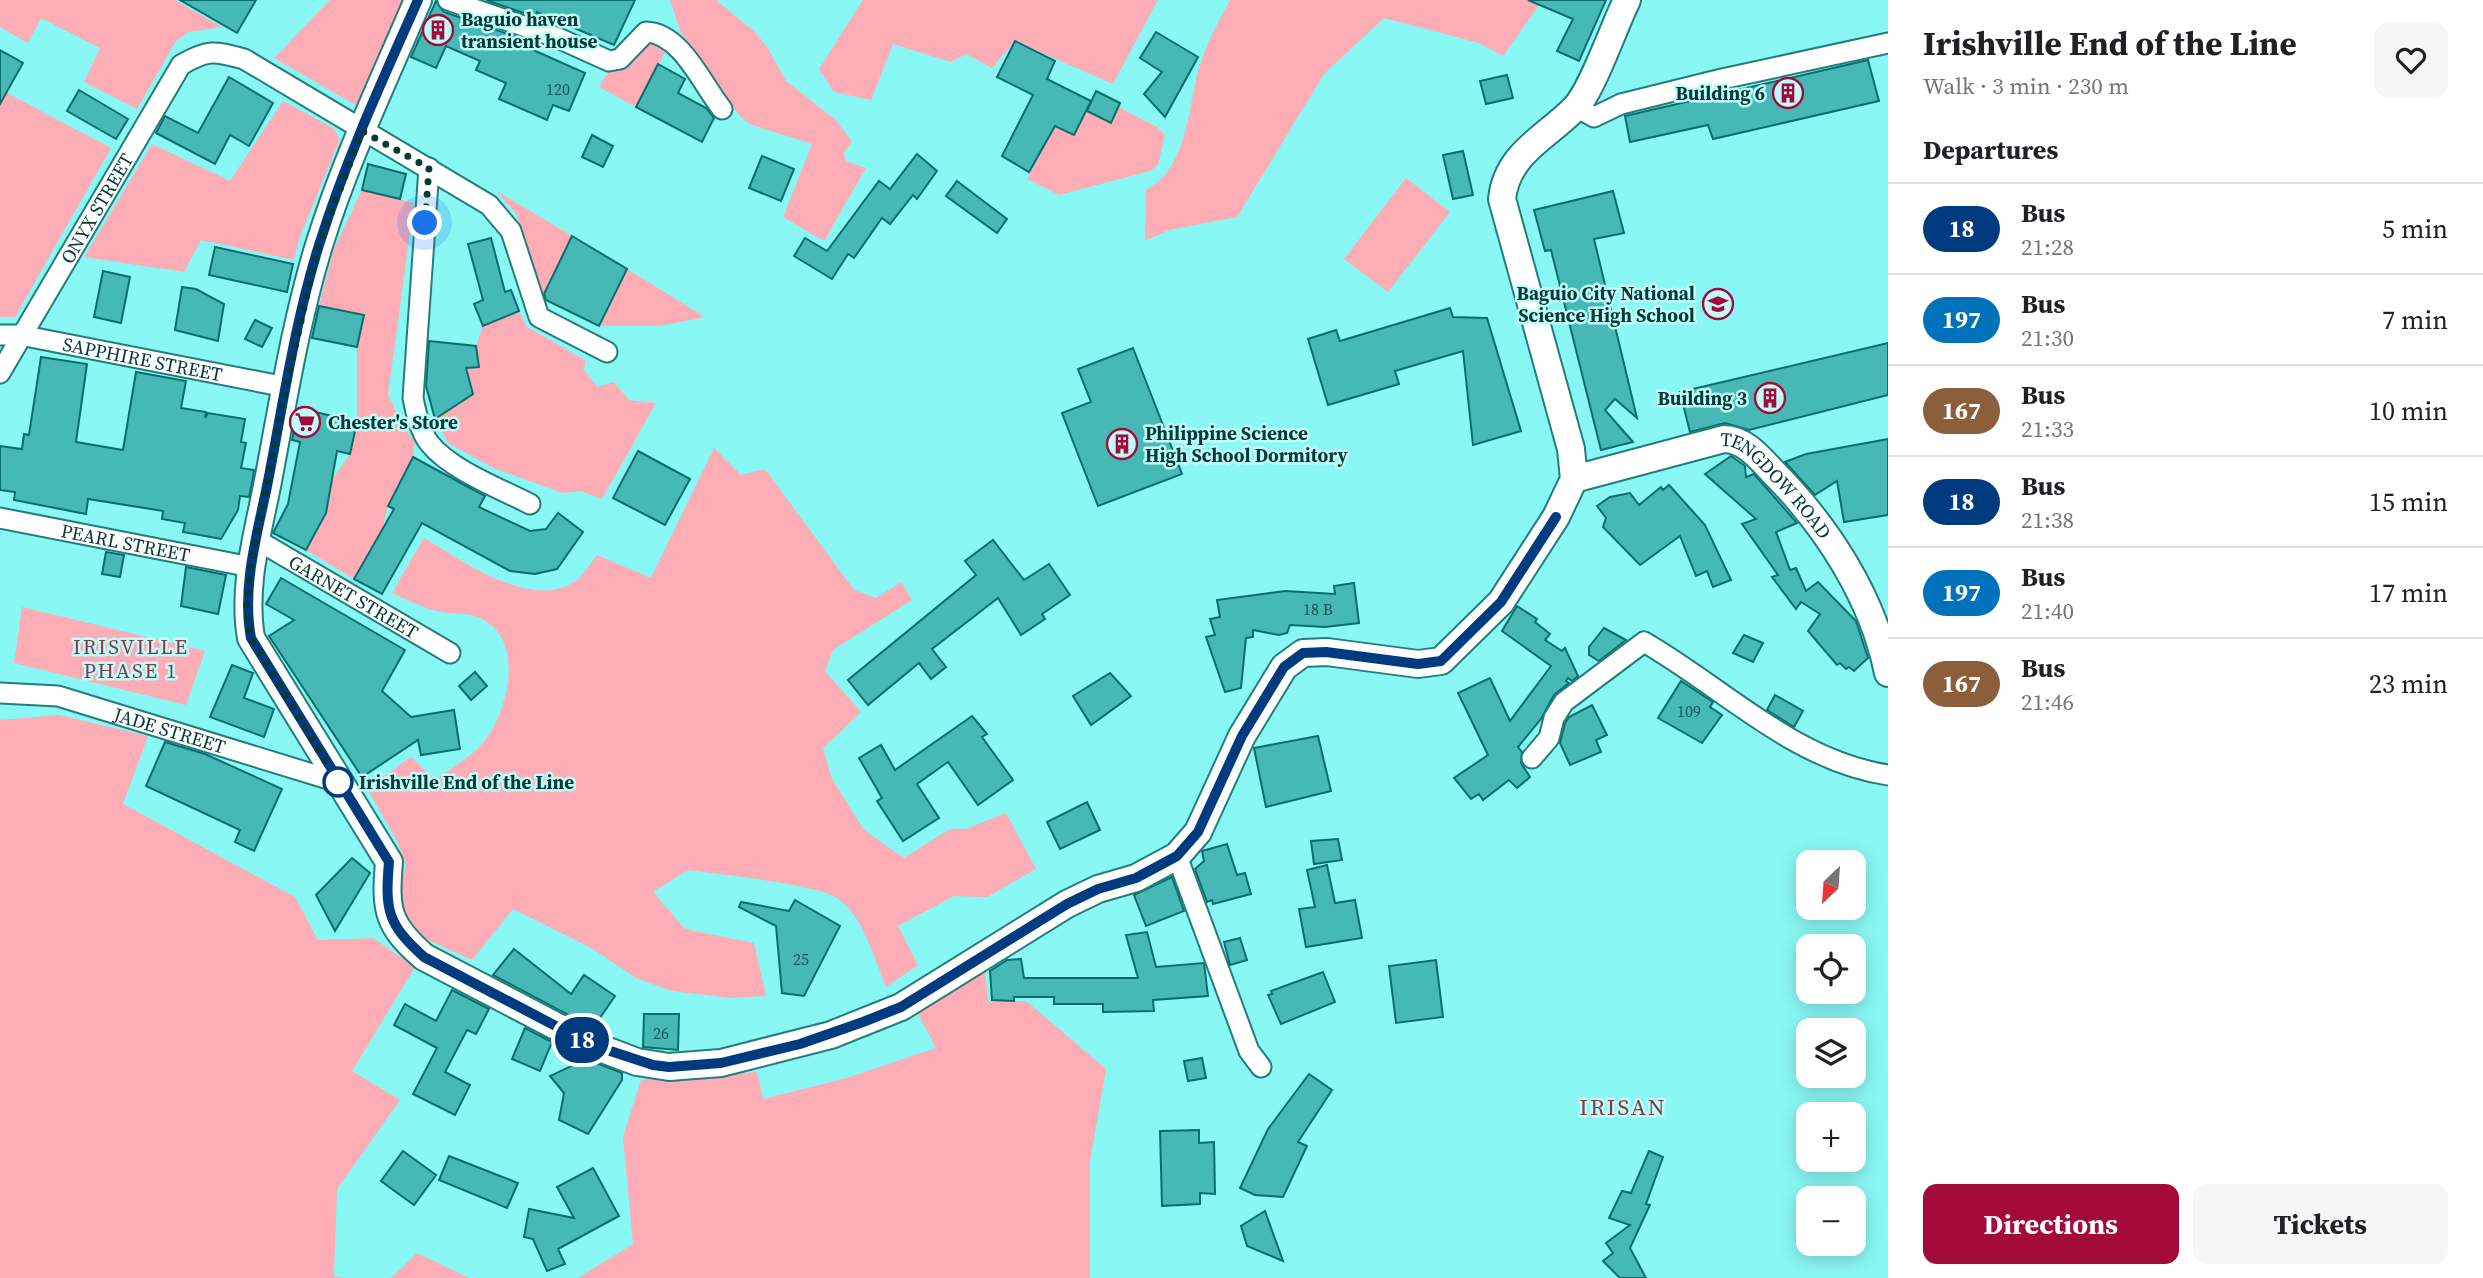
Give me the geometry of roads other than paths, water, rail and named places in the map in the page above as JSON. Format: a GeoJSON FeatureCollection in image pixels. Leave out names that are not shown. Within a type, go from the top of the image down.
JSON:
{"type":"FeatureCollection","features":[{"type":"Feature","properties":{"kind":"street"},"geometry":{"type":"LineString","coordinates":[[418,0],[362,131],[320,242],[286,387],[251,566],[246,610],[251,638],[389,862],[386,903],[401,937],[424,957],[592,1045],[637,1062],[669,1067],[721,1063],[800,1044],[901,1007],[1067,904],[1098,889],[1136,878],[1177,856],[1198,832],[1242,736],[1284,667],[1303,653],[1326,652],[1418,664],[1441,661],[1501,602],[1556,517],[1574,478],[1568,435],[1502,199],[1503,184],[1516,158],[1576,107],[1627,0]]}},
{"type":"Feature","properties":{"kind":"street"},"geometry":{"type":"LineString","coordinates":[[448,0],[558,38],[609,61],[620,59],[646,32],[657,32],[678,48],[722,109]]}},
{"type":"Feature","properties":{"kind":"street"},"geometry":{"type":"LineString","coordinates":[[1576,107],[1594,117],[1620,104],[1888,43]]}},
{"type":"Feature","properties":{"kind":"street","name":"ONYX STREET"},"geometry":{"type":"LineString","coordinates":[[0,373],[10,335],[101,204],[181,65],[201,53],[217,52],[243,60],[362,131]]}},
{"type":"Feature","properties":{"kind":"street"},"geometry":{"type":"LineString","coordinates":[[362,131],[489,205],[502,217],[511,231],[539,317],[607,352]]}},
{"type":"Feature","properties":{"kind":"street"},"geometry":{"type":"LineString","coordinates":[[429,168],[413,398],[417,419],[429,444],[451,462],[530,504]]}},
{"type":"Feature","properties":{"kind":"street","name":"SAPPHIRE STREET"},"geometry":{"type":"LineString","coordinates":[[10,335],[286,387]]}},
{"type":"Feature","properties":{"kind":"street","name":"TENGDOW ROAD"},"geometry":{"type":"LineString","coordinates":[[1574,478],[1724,439],[1740,442],[1797,495],[1834,549],[1854,581],[1882,644],[1888,673]]}},
{"type":"Feature","properties":{"kind":"street","name":"PEARL STREET"},"geometry":{"type":"LineString","coordinates":[[0,518],[251,566]]}},
{"type":"Feature","properties":{"kind":"street","name":"GARNET STREET"},"geometry":{"type":"LineString","coordinates":[[257,540],[450,653]]}},
{"type":"Feature","properties":{"kind":"street"},"geometry":{"type":"LineString","coordinates":[[1532,758],[1549,738],[1554,718],[1564,702],[1644,642],[1805,747],[1837,763],[1888,775]]}},
{"type":"Feature","properties":{"kind":"street","name":"JADE STREET"},"geometry":{"type":"LineString","coordinates":[[0,693],[58,696],[338,782]]}},
{"type":"Feature","properties":{"kind":"street"},"geometry":{"type":"LineString","coordinates":[[1177,856],[1249,1051],[1261,1067]]}},
{"type":"Feature","properties":{"kind":"place","name":"Baguio haven transient house"},"geometry":{"type":"Point","coordinates":[438,30]}},
{"type":"Feature","properties":{"kind":"place","name":"Building 6"},"geometry":{"type":"Point","coordinates":[1788,93]}},
{"type":"Feature","properties":{"kind":"place","name":"Baguio City National Science High School"},"geometry":{"type":"Point","coordinates":[1718,304]}},
{"type":"Feature","properties":{"kind":"place","name":"Building 3"},"geometry":{"type":"Point","coordinates":[1770,398]}},
{"type":"Feature","properties":{"kind":"place","name":"Chester's Store"},"geometry":{"type":"Point","coordinates":[305,422]}},
{"type":"Feature","properties":{"kind":"place","name":"Philippine Science High School Dormitory"},"geometry":{"type":"Point","coordinates":[1122,444]}},
{"type":"Feature","properties":{"kind":"place","name":"Irishville End of the Line"},"geometry":{"type":"Point","coordinates":[338,782]}},
{"type":"Feature","properties":{"kind":"district","name":"IRISVILLE PHASE 1"},"geometry":{"type":"Point","coordinates":[131,658]}},
{"type":"Feature","properties":{"kind":"district","name":"IRISAN"},"geometry":{"type":"Point","coordinates":[1623,1107]}}]}
